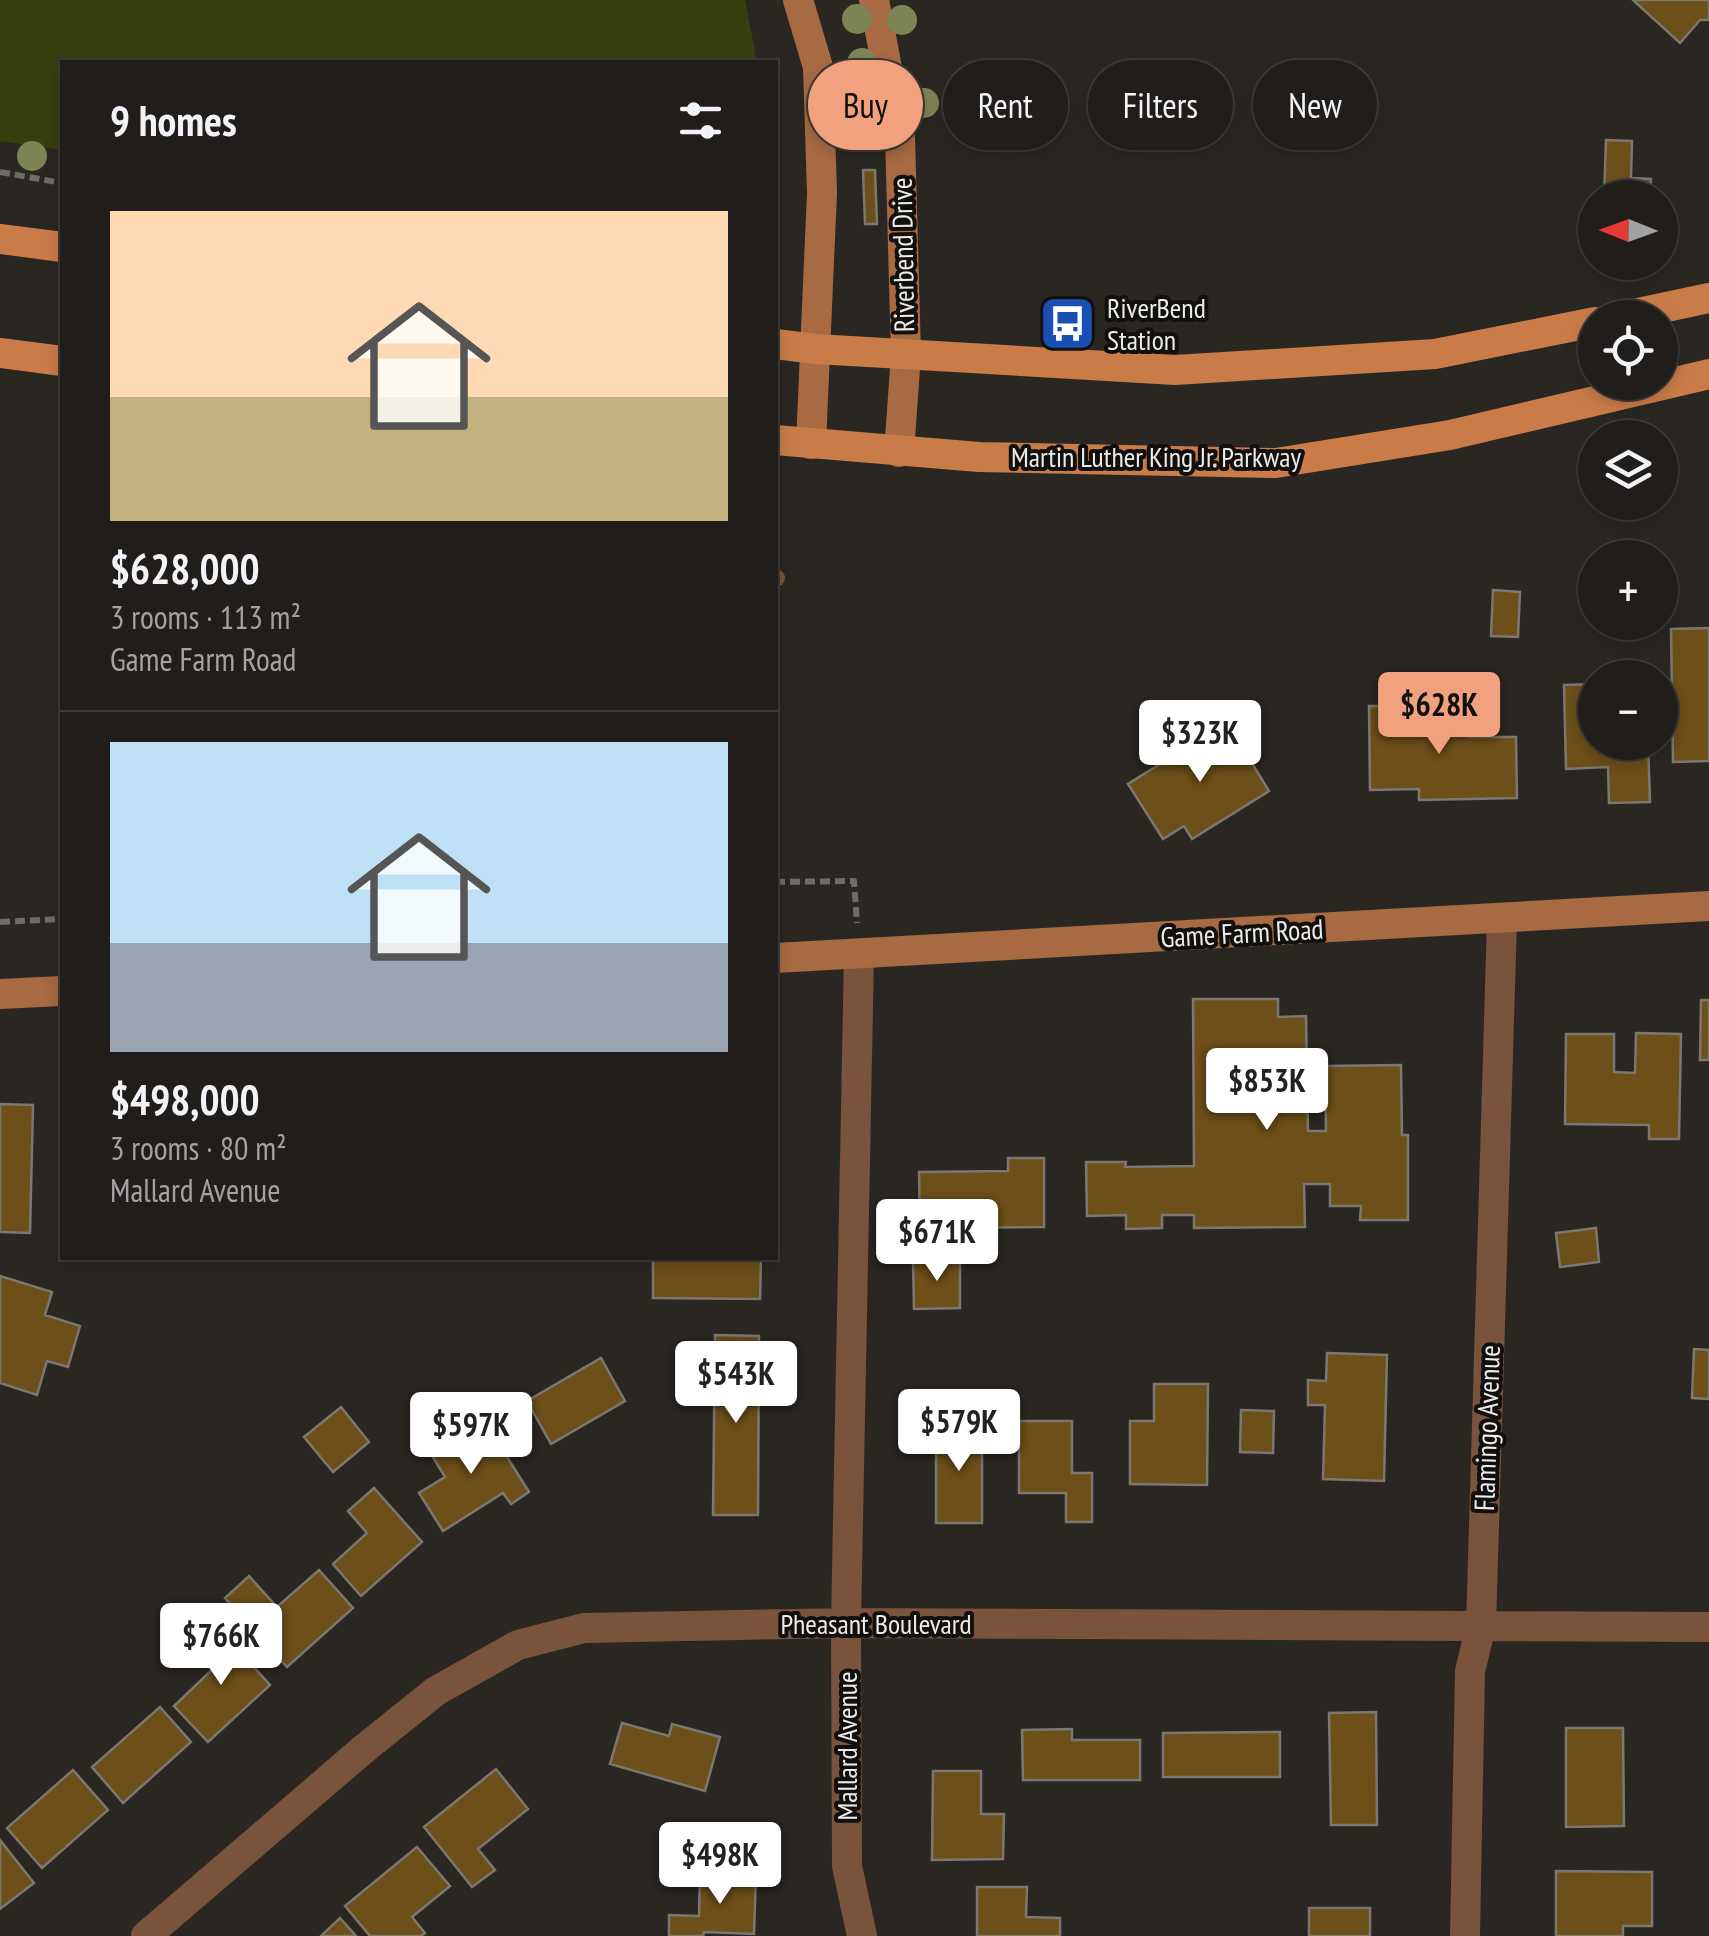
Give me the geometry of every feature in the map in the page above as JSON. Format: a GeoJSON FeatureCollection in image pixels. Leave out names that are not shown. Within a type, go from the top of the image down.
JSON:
{"type":"FeatureCollection","features":[{"type":"Feature","properties":{"kind":"main road"},"geometry":{"type":"LineString","coordinates":[[0,239],[60,247]]}},
{"type":"Feature","properties":{"kind":"main road"},"geometry":{"type":"LineString","coordinates":[[1678,305],[1709,298]]}},
{"type":"Feature","properties":{"kind":"main road"},"geometry":{"type":"LineString","coordinates":[[778,344],[816,350],[1174,370],[1435,354],[1578,325]]}},
{"type":"Feature","properties":{"kind":"main road"},"geometry":{"type":"LineString","coordinates":[[0,353],[60,361]]}},
{"type":"Feature","properties":{"kind":"main road","name":"Martin Luther King Jr. Parkway"},"geometry":{"type":"LineString","coordinates":[[778,440],[979,458],[1276,462],[1450,435],[1709,374]]}},
{"type":"Feature","properties":{"kind":"street"},"geometry":{"type":"LineString","coordinates":[[798,0],[818,66],[822,208],[811,444]]}},
{"type":"Feature","properties":{"kind":"street","name":"Riverbend Drive"},"geometry":{"type":"LineString","coordinates":[[874,0],[900,136],[906,355],[900,452]]}},
{"type":"Feature","properties":{"kind":"street","name":"Game Farm Road"},"geometry":{"type":"LineString","coordinates":[[778,958],[1709,906]]}},
{"type":"Feature","properties":{"kind":"street","name":"Flamingo Avenue"},"geometry":{"type":"LineString","coordinates":[[1465,1936],[1470,1671],[1480,1626],[1502,920]]}},
{"type":"Feature","properties":{"kind":"street","name":"Mallard Avenue"},"geometry":{"type":"LineString","coordinates":[[859,954],[846,1622],[847,1866],[862,1936]]}},
{"type":"Feature","properties":{"kind":"street"},"geometry":{"type":"LineString","coordinates":[[0,994],[60,991]]}},
{"type":"Feature","properties":{"kind":"street","name":"Pheasant Boulevard"},"geometry":{"type":"LineString","coordinates":[[146,1936],[436,1692],[518,1645],[584,1628],[846,1622],[1709,1627]]}},
{"type":"Feature","properties":{"kind":"path"},"geometry":{"type":"LineString","coordinates":[[0,172],[60,183]]}},
{"type":"Feature","properties":{"kind":"path"},"geometry":{"type":"LineString","coordinates":[[778,882],[854,881],[859,954]]}},
{"type":"Feature","properties":{"kind":"path"},"geometry":{"type":"LineString","coordinates":[[0,922],[60,918]]}},
{"type":"Feature","properties":{"kind":"green space"},"geometry":{"type":"Polygon","coordinates":[[[0,0],[745,0],[757,60],[60,60],[60,150],[0,141],[0,0]]]}},
{"type":"Feature","properties":{"kind":"building"},"geometry":{"type":"Polygon","coordinates":[[[1633,0],[1709,0],[1709,20],[1700,20],[1680,43],[1633,0]]]}},
{"type":"Feature","properties":{"kind":"building"},"geometry":{"type":"Polygon","coordinates":[[[1606,140],[1632,141],[1631,178],[1651,180],[1605,180],[1606,140]]]}},
{"type":"Feature","properties":{"kind":"building"},"geometry":{"type":"Polygon","coordinates":[[[863,170],[875,170],[877,224],[865,224],[863,170]]]}},
{"type":"Feature","properties":{"kind":"building"},"geometry":{"type":"Polygon","coordinates":[[[1493,590],[1520,592],[1518,637],[1491,636],[1493,590]]]}},
{"type":"Feature","properties":{"kind":"building"},"geometry":{"type":"Polygon","coordinates":[[[1709,628],[1709,761],[1673,762],[1678,760],[1678,660],[1671,660],[1671,640],[1678,640],[1678,629],[1709,628]]]}},
{"type":"Feature","properties":{"kind":"building"},"geometry":{"type":"Polygon","coordinates":[[[1564,685],[1578,685],[1578,760],[1649,760],[1650,802],[1609,803],[1608,767],[1566,769],[1564,685]]]}},
{"type":"Feature","properties":{"kind":"building"},"geometry":{"type":"Polygon","coordinates":[[[1369,706],[1410,706],[1410,717],[1468,716],[1469,737],[1516,737],[1517,798],[1419,800],[1419,789],[1370,790],[1369,706]]]}},
{"type":"Feature","properties":{"kind":"building"},"geometry":{"type":"Polygon","coordinates":[[[1227,722],[1269,791],[1192,839],[1184,826],[1163,839],[1128,784],[1227,722]]]}},
{"type":"Feature","properties":{"kind":"building"},"geometry":{"type":"Polygon","coordinates":[[[1193,999],[1278,999],[1278,1017],[1306,1016],[1308,1131],[1326,1131],[1325,1066],[1401,1065],[1402,1135],[1408,1135],[1408,1220],[1360,1220],[1361,1206],[1330,1206],[1330,1184],[1304,1184],[1305,1227],[1194,1228],[1194,1215],[1162,1215],[1162,1228],[1126,1229],[1126,1215],[1087,1216],[1086,1162],[1126,1162],[1125,1167],[1194,1166],[1193,999]]]}},
{"type":"Feature","properties":{"kind":"building"},"geometry":{"type":"Polygon","coordinates":[[[1701,1000],[1709,1000],[1709,1060],[1700,1060],[1701,1000]]]}},
{"type":"Feature","properties":{"kind":"building"},"geometry":{"type":"Polygon","coordinates":[[[1636,1033],[1681,1034],[1679,1139],[1649,1139],[1649,1125],[1565,1124],[1566,1034],[1614,1034],[1614,1072],[1635,1073],[1636,1033]]]}},
{"type":"Feature","properties":{"kind":"building"},"geometry":{"type":"Polygon","coordinates":[[[0,1104],[33,1105],[30,1233],[0,1232],[0,1104]]]}},
{"type":"Feature","properties":{"kind":"building"},"geometry":{"type":"Polygon","coordinates":[[[1008,1158],[1044,1158],[1044,1227],[920,1228],[919,1172],[1008,1171],[1008,1158]]]}},
{"type":"Feature","properties":{"kind":"building"},"geometry":{"type":"Polygon","coordinates":[[[1596,1228],[1599,1262],[1560,1267],[1556,1233],[1596,1228]]]}},
{"type":"Feature","properties":{"kind":"building"},"geometry":{"type":"Polygon","coordinates":[[[653,1260],[761,1260],[760,1299],[653,1298],[653,1260]]]}},
{"type":"Feature","properties":{"kind":"building"},"geometry":{"type":"Polygon","coordinates":[[[960,1260],[960,1308],[914,1309],[913,1261],[960,1260]]]}},
{"type":"Feature","properties":{"kind":"building"},"geometry":{"type":"Polygon","coordinates":[[[0,1276],[52,1292],[45,1315],[80,1326],[68,1367],[47,1361],[37,1395],[0,1383],[0,1276]]]}},
{"type":"Feature","properties":{"kind":"building"},"geometry":{"type":"Polygon","coordinates":[[[715,1335],[759,1336],[758,1515],[713,1515],[715,1335]]]}},
{"type":"Feature","properties":{"kind":"building"},"geometry":{"type":"Polygon","coordinates":[[[1694,1349],[1709,1350],[1709,1399],[1692,1398],[1694,1349]]]}},
{"type":"Feature","properties":{"kind":"building"},"geometry":{"type":"Polygon","coordinates":[[[1327,1353],[1387,1355],[1384,1481],[1323,1479],[1325,1405],[1308,1405],[1308,1380],[1326,1381],[1327,1353]]]}},
{"type":"Feature","properties":{"kind":"building"},"geometry":{"type":"Polygon","coordinates":[[[601,1358],[625,1401],[551,1444],[527,1401],[601,1358]]]}},
{"type":"Feature","properties":{"kind":"building"},"geometry":{"type":"Polygon","coordinates":[[[1154,1384],[1208,1384],[1207,1485],[1130,1484],[1130,1421],[1154,1421],[1154,1384]]]}},
{"type":"Feature","properties":{"kind":"building"},"geometry":{"type":"Polygon","coordinates":[[[341,1407],[369,1442],[333,1472],[304,1437],[341,1407]]]}},
{"type":"Feature","properties":{"kind":"building"},"geometry":{"type":"Polygon","coordinates":[[[1241,1410],[1274,1411],[1273,1453],[1240,1452],[1241,1410]]]}},
{"type":"Feature","properties":{"kind":"building"},"geometry":{"type":"Polygon","coordinates":[[[484,1420],[529,1492],[511,1504],[503,1493],[443,1531],[419,1493],[445,1477],[431,1454],[484,1420]]]}},
{"type":"Feature","properties":{"kind":"building"},"geometry":{"type":"Polygon","coordinates":[[[1019,1421],[1072,1421],[1072,1473],[1092,1473],[1092,1522],[1066,1522],[1066,1493],[1019,1493],[1019,1421]]]}},
{"type":"Feature","properties":{"kind":"building"},"geometry":{"type":"Polygon","coordinates":[[[936,1426],[982,1426],[982,1523],[936,1523],[936,1426]]]}},
{"type":"Feature","properties":{"kind":"building"},"geometry":{"type":"Polygon","coordinates":[[[374,1488],[422,1542],[361,1596],[333,1564],[367,1533],[348,1511],[374,1488]]]}},
{"type":"Feature","properties":{"kind":"building"},"geometry":{"type":"Polygon","coordinates":[[[319,1570],[353,1608],[287,1667],[225,1598],[249,1576],[277,1607],[319,1570]]]}},
{"type":"Feature","properties":{"kind":"building"},"geometry":{"type":"Polygon","coordinates":[[[218,1628],[270,1685],[208,1742],[174,1706],[217,1665],[199,1646],[218,1628]]]}},
{"type":"Feature","properties":{"kind":"building"},"geometry":{"type":"Polygon","coordinates":[[[160,1707],[191,1742],[123,1803],[92,1767],[160,1707]]]}},
{"type":"Feature","properties":{"kind":"building"},"geometry":{"type":"Polygon","coordinates":[[[1376,1712],[1377,1825],[1331,1825],[1329,1713],[1376,1712]]]}},
{"type":"Feature","properties":{"kind":"building"},"geometry":{"type":"Polygon","coordinates":[[[622,1723],[669,1736],[672,1724],[720,1737],[705,1791],[610,1764],[622,1723]]]}},
{"type":"Feature","properties":{"kind":"building"},"geometry":{"type":"Polygon","coordinates":[[[1566,1728],[1623,1728],[1624,1826],[1566,1827],[1566,1728]]]}},
{"type":"Feature","properties":{"kind":"building"},"geometry":{"type":"Polygon","coordinates":[[[1072,1729],[1072,1740],[1140,1740],[1140,1780],[1023,1780],[1022,1730],[1072,1729]]]}},
{"type":"Feature","properties":{"kind":"building"},"geometry":{"type":"Polygon","coordinates":[[[1280,1732],[1280,1777],[1163,1777],[1163,1733],[1280,1732]]]}},
{"type":"Feature","properties":{"kind":"building"},"geometry":{"type":"Polygon","coordinates":[[[496,1769],[528,1809],[478,1849],[495,1870],[472,1887],[424,1827],[496,1769]]]}},
{"type":"Feature","properties":{"kind":"building"},"geometry":{"type":"Polygon","coordinates":[[[73,1770],[108,1810],[42,1868],[7,1828],[73,1770]]]}},
{"type":"Feature","properties":{"kind":"building"},"geometry":{"type":"Polygon","coordinates":[[[933,1771],[981,1771],[981,1814],[1004,1814],[1003,1859],[932,1860],[933,1771]]]}},
{"type":"Feature","properties":{"kind":"building"},"geometry":{"type":"Polygon","coordinates":[[[0,1840],[34,1883],[0,1909],[0,1840]]]}},
{"type":"Feature","properties":{"kind":"building"},"geometry":{"type":"Polygon","coordinates":[[[417,1847],[450,1886],[412,1917],[425,1933],[421,1936],[370,1936],[345,1906],[417,1847]]]}},
{"type":"Feature","properties":{"kind":"building"},"geometry":{"type":"Polygon","coordinates":[[[1556,1871],[1652,1872],[1652,1926],[1623,1926],[1623,1936],[1556,1936],[1556,1871]]]}},
{"type":"Feature","properties":{"kind":"building"},"geometry":{"type":"Polygon","coordinates":[[[700,1872],[756,1874],[754,1934],[704,1932],[703,1936],[669,1936],[669,1915],[699,1916],[700,1872]]]}},
{"type":"Feature","properties":{"kind":"building"},"geometry":{"type":"Polygon","coordinates":[[[977,1887],[1027,1887],[1026,1917],[1060,1918],[1060,1936],[977,1936],[977,1887]]]}},
{"type":"Feature","properties":{"kind":"building"},"geometry":{"type":"Polygon","coordinates":[[[1309,1908],[1370,1908],[1370,1936],[1309,1936],[1309,1908]]]}},
{"type":"Feature","properties":{"kind":"building"},"geometry":{"type":"Polygon","coordinates":[[[340,1918],[356,1936],[321,1936],[340,1918]]]}},
{"type":"Feature","properties":{"kind":"place","name":"RiverBend Station"},"geometry":{"type":"Point","coordinates":[1068,324]}}]}
